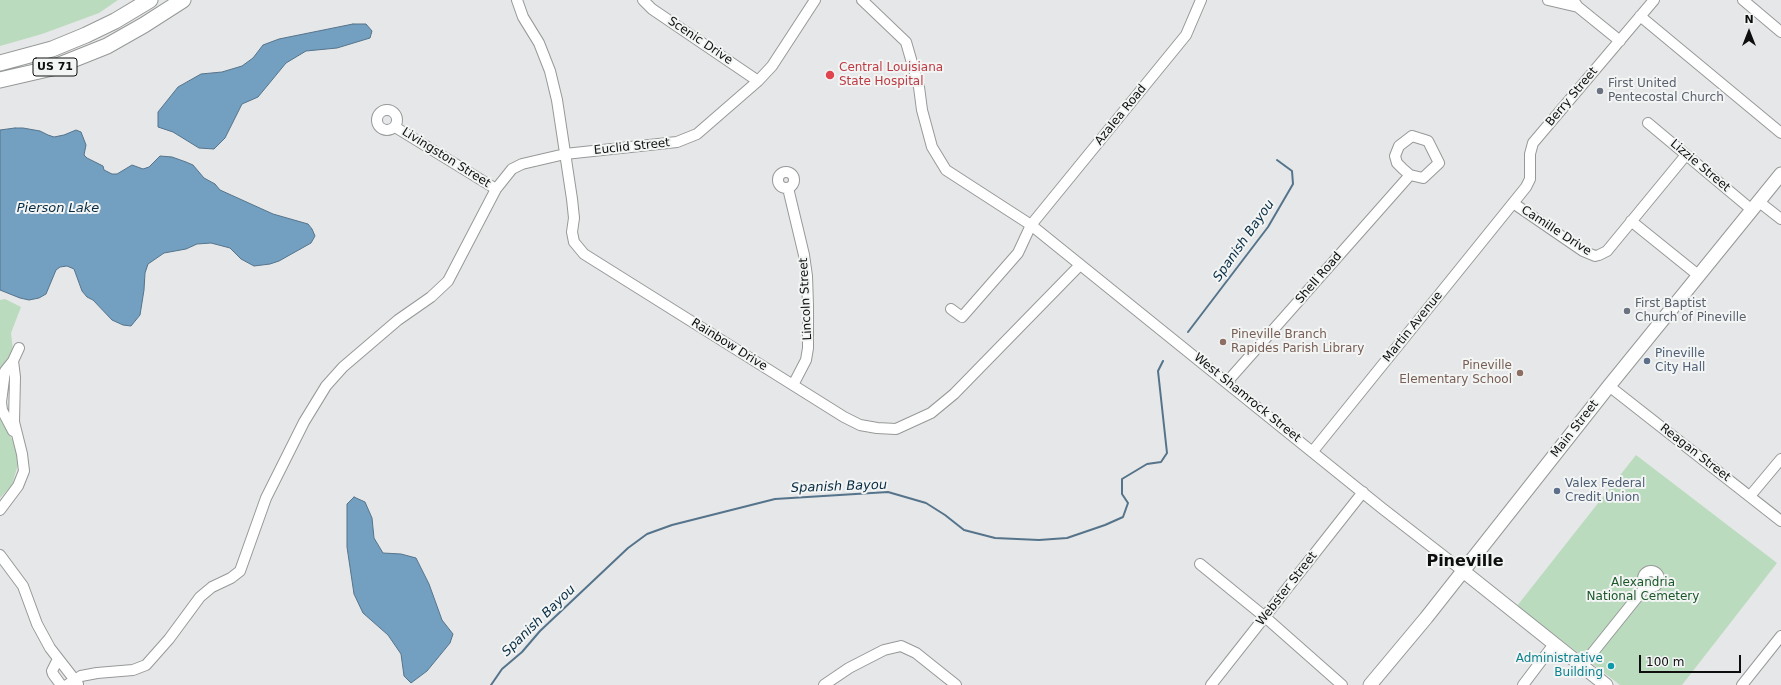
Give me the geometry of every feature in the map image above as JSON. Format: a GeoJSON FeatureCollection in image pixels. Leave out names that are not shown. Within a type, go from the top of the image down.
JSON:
{"type":"FeatureCollection","features":[{"type":"Feature","properties":{"kind":"highway","name":"US 71"},"geometry":{"type":"LineString","coordinates":[[0,63],[52,49],[98,30],[150,0]]}},
{"type":"Feature","properties":{"kind":"highway","name":"US 71"},"geometry":{"type":"LineString","coordinates":[[0,80],[52,68],[107,46],[144,26],[183,0]]}},
{"type":"Feature","properties":{"kind":"main road","name":"Main Street"},"geometry":{"type":"LineString","coordinates":[[1370,685],[1463,571],[1608,386],[1781,174]]}},
{"type":"Feature","properties":{"kind":"main road"},"geometry":{"type":"LineString","coordinates":[[1463,571],[1606,685]]}},
{"type":"Feature","properties":{"kind":"street","name":"Rainbow Drive"},"geometry":{"type":"LineString","coordinates":[[517,0],[523,17],[539,43],[550,71],[557,100],[572,199],[574,218],[572,232],[574,242],[584,254],[844,417],[860,425],[896,429],[931,413],[954,394],[1080,265]]}},
{"type":"Feature","properties":{"kind":"street","name":"Scenic Drive"},"geometry":{"type":"LineString","coordinates":[[643,0],[652,9],[758,81]]}},
{"type":"Feature","properties":{"kind":"street","name":"Euclid Street"},"geometry":{"type":"LineString","coordinates":[[73,683],[81,676],[133,670],[146,664],[169,639],[200,596],[212,587],[240,571],[266,498],[304,422],[326,386],[343,367],[398,320],[431,297],[448,281],[496,189],[512,169],[522,164],[565,154],[677,142],[697,134],[758,81],[772,66],[815,0]]}},
{"type":"Feature","properties":{"kind":"street","name":"West Shamrock Street"},"geometry":{"type":"LineString","coordinates":[[862,0],[906,42],[915,69],[922,110],[932,147],[946,170],[1031,225],[1463,571]]}},
{"type":"Feature","properties":{"kind":"street","name":"Azalea Road"},"geometry":{"type":"LineString","coordinates":[[951,309],[962,317],[1018,253],[1031,225],[1186,35],[1201,0]]}},
{"type":"Feature","properties":{"kind":"street"},"geometry":{"type":"LineString","coordinates":[[1548,0],[1576,4],[1620,41]]}},
{"type":"Feature","properties":{"kind":"street","name":"Berry Street"},"geometry":{"type":"LineString","coordinates":[[1513,203],[1530,179],[1530,154],[1533,143],[1654,0]]}},
{"type":"Feature","properties":{"kind":"street"},"geometry":{"type":"LineString","coordinates":[[1743,0],[1781,32]]}},
{"type":"Feature","properties":{"kind":"street"},"geometry":{"type":"LineString","coordinates":[[1640,16],[1781,133]]}},
{"type":"Feature","properties":{"kind":"street","name":"Lizzie Street"},"geometry":{"type":"LineString","coordinates":[[1648,123],[1686,155],[1755,205],[1781,219]]}},
{"type":"Feature","properties":{"kind":"street","name":"Livingston Street"},"geometry":{"type":"LineString","coordinates":[[395,127],[496,189]]}},
{"type":"Feature","properties":{"kind":"street"},"geometry":{"type":"LineString","coordinates":[[1412,136],[1428,141],[1439,163],[1423,178],[1410,174],[1397,163],[1396,156],[1399,146],[1412,136]]}},
{"type":"Feature","properties":{"kind":"street"},"geometry":{"type":"LineString","coordinates":[[1686,155],[1631,221],[1698,275]]}},
{"type":"Feature","properties":{"kind":"street","name":"Shell Road"},"geometry":{"type":"LineString","coordinates":[[1228,382],[1410,174]]}},
{"type":"Feature","properties":{"kind":"street","name":"Lincoln Street"},"geometry":{"type":"LineString","coordinates":[[788,188],[804,255],[807,276],[808,306],[808,348],[806,360],[793,385]]}},
{"type":"Feature","properties":{"kind":"street","name":"Camille Drive"},"geometry":{"type":"LineString","coordinates":[[1513,203],[1583,251],[1595,256],[1607,251],[1631,221]]}},
{"type":"Feature","properties":{"kind":"street","name":"Martin Avenue"},"geometry":{"type":"LineString","coordinates":[[1313,451],[1513,203]]}},
{"type":"Feature","properties":{"kind":"street"},"geometry":{"type":"LineString","coordinates":[[0,510],[18,486],[24,471],[22,454],[16,436],[14,416],[15,376],[13,361],[19,348]]}},
{"type":"Feature","properties":{"kind":"street","name":"Reagan Street"},"geometry":{"type":"LineString","coordinates":[[1608,386],[1781,521]]}},
{"type":"Feature","properties":{"kind":"street"},"geometry":{"type":"LineString","coordinates":[[1750,496],[1781,459]]}},
{"type":"Feature","properties":{"kind":"street","name":"Webster Street"},"geometry":{"type":"LineString","coordinates":[[1212,685],[1363,492]]}},
{"type":"Feature","properties":{"kind":"street"},"geometry":{"type":"LineString","coordinates":[[0,555],[23,586],[41,633],[73,683]]}},
{"type":"Feature","properties":{"kind":"street"},"geometry":{"type":"LineString","coordinates":[[1200,564],[1265,617],[1342,685]]}},
{"type":"Feature","properties":{"kind":"street"},"geometry":{"type":"LineString","coordinates":[[1582,666],[1647,585]]}},
{"type":"Feature","properties":{"kind":"street"},"geometry":{"type":"LineString","coordinates":[[1742,685],[1781,636]]}},
{"type":"Feature","properties":{"kind":"street"},"geometry":{"type":"LineString","coordinates":[[1522,685],[1554,644]]}},
{"type":"Feature","properties":{"kind":"street"},"geometry":{"type":"LineString","coordinates":[[824,685],[849,668],[884,650],[901,646],[916,653],[956,685]]}},
{"type":"Feature","properties":{"kind":"street"},"geometry":{"type":"LineString","coordinates":[[58,659],[52,671],[61,685]]}},
{"type":"Feature","properties":{"kind":"green space"},"geometry":{"type":"Polygon","coordinates":[[[0,0],[118,0],[99,13],[42,34],[0,46],[0,0]]]}},
{"type":"Feature","properties":{"kind":"green space"},"geometry":{"type":"Polygon","coordinates":[[[5,299],[21,307],[11,333],[13,351],[1,369],[0,376],[0,300],[5,299]]]}},
{"type":"Feature","properties":{"kind":"green space"},"geometry":{"type":"Polygon","coordinates":[[[0,412],[7,432],[14,442],[19,461],[12,485],[0,498],[0,412]]]}},
{"type":"Feature","properties":{"kind":"green space","name":"Alexandria National Cemetery"},"geometry":{"type":"Polygon","coordinates":[[[1636,455],[1777,563],[1682,685],[1620,685],[1517,606],[1636,455]]]}},
{"type":"Feature","properties":{"kind":"water"},"geometry":{"type":"Polygon","coordinates":[[[353,24],[366,24],[372,31],[370,38],[337,48],[306,51],[286,63],[258,97],[242,104],[225,138],[214,149],[199,148],[173,132],[158,127],[158,112],[178,87],[201,74],[222,72],[242,66],[253,58],[263,45],[279,39],[353,24]]]}},
{"type":"Feature","properties":{"kind":"water","name":"Pierson Lake"},"geometry":{"type":"Polygon","coordinates":[[[15,128],[40,131],[54,137],[76,130],[81,132],[86,145],[84,155],[103,166],[104,170],[112,174],[117,174],[132,165],[143,169],[149,167],[160,156],[172,157],[186,162],[193,165],[204,178],[215,184],[220,190],[273,214],[308,224],[315,236],[311,243],[279,261],[254,266],[241,259],[230,248],[211,243],[197,244],[186,249],[164,253],[148,264],[145,273],[140,315],[131,326],[123,325],[112,320],[93,300],[87,297],[82,291],[74,269],[67,266],[60,267],[56,270],[46,294],[39,298],[29,300],[20,298],[0,290],[0,130],[15,128]]]}},
{"type":"Feature","properties":{"kind":"water"},"geometry":{"type":"Polygon","coordinates":[[[354,497],[365,502],[372,518],[374,538],[383,553],[401,554],[416,558],[429,584],[442,620],[453,634],[450,643],[427,671],[411,683],[404,676],[401,654],[388,635],[363,613],[354,594],[347,547],[347,504],[354,497]]]}},
{"type":"Feature","properties":{"kind":"waterway","name":"Spanish Bayou"},"geometry":{"type":"LineString","coordinates":[[1188,332],[1268,227],[1293,184],[1292,171],[1277,160]]}},
{"type":"Feature","properties":{"kind":"waterway","name":"Spanish Bayou"},"geometry":{"type":"LineString","coordinates":[[491,685],[502,669],[522,652],[540,631],[628,548],[647,534],[672,525],[775,499],[888,492],[926,503],[945,515],[964,530],[995,538],[1039,540],[1067,538],[1123,517],[1128,503],[1122,494],[1122,479],[1147,464],[1161,462],[1167,453],[1158,371],[1163,361]]}},
{"type":"Feature","properties":{"kind":"place","name":"Central Louisiana State Hospital"},"geometry":{"type":"Point","coordinates":[830,75]}},
{"type":"Feature","properties":{"kind":"place","name":"First United Pentecostal Church"},"geometry":{"type":"Point","coordinates":[1600,91]}},
{"type":"Feature","properties":{"kind":"place","name":"First Baptist Church of Pineville"},"geometry":{"type":"Point","coordinates":[1627,311]}},
{"type":"Feature","properties":{"kind":"place","name":"Pineville Branch Rapides Parish Library"},"geometry":{"type":"Point","coordinates":[1223,342]}},
{"type":"Feature","properties":{"kind":"place","name":"Pineville City Hall"},"geometry":{"type":"Point","coordinates":[1647,361]}},
{"type":"Feature","properties":{"kind":"place","name":"Pineville Elementary School"},"geometry":{"type":"Point","coordinates":[1520,373]}},
{"type":"Feature","properties":{"kind":"place","name":"Valex Federal Credit Union"},"geometry":{"type":"Point","coordinates":[1557,491]}},
{"type":"Feature","properties":{"kind":"place","name":"Administrative Building"},"geometry":{"type":"Point","coordinates":[1611,666]}},
{"type":"Feature","properties":{"kind":"district","name":"Pineville"},"geometry":{"type":"Point","coordinates":[1465,562]}}]}
